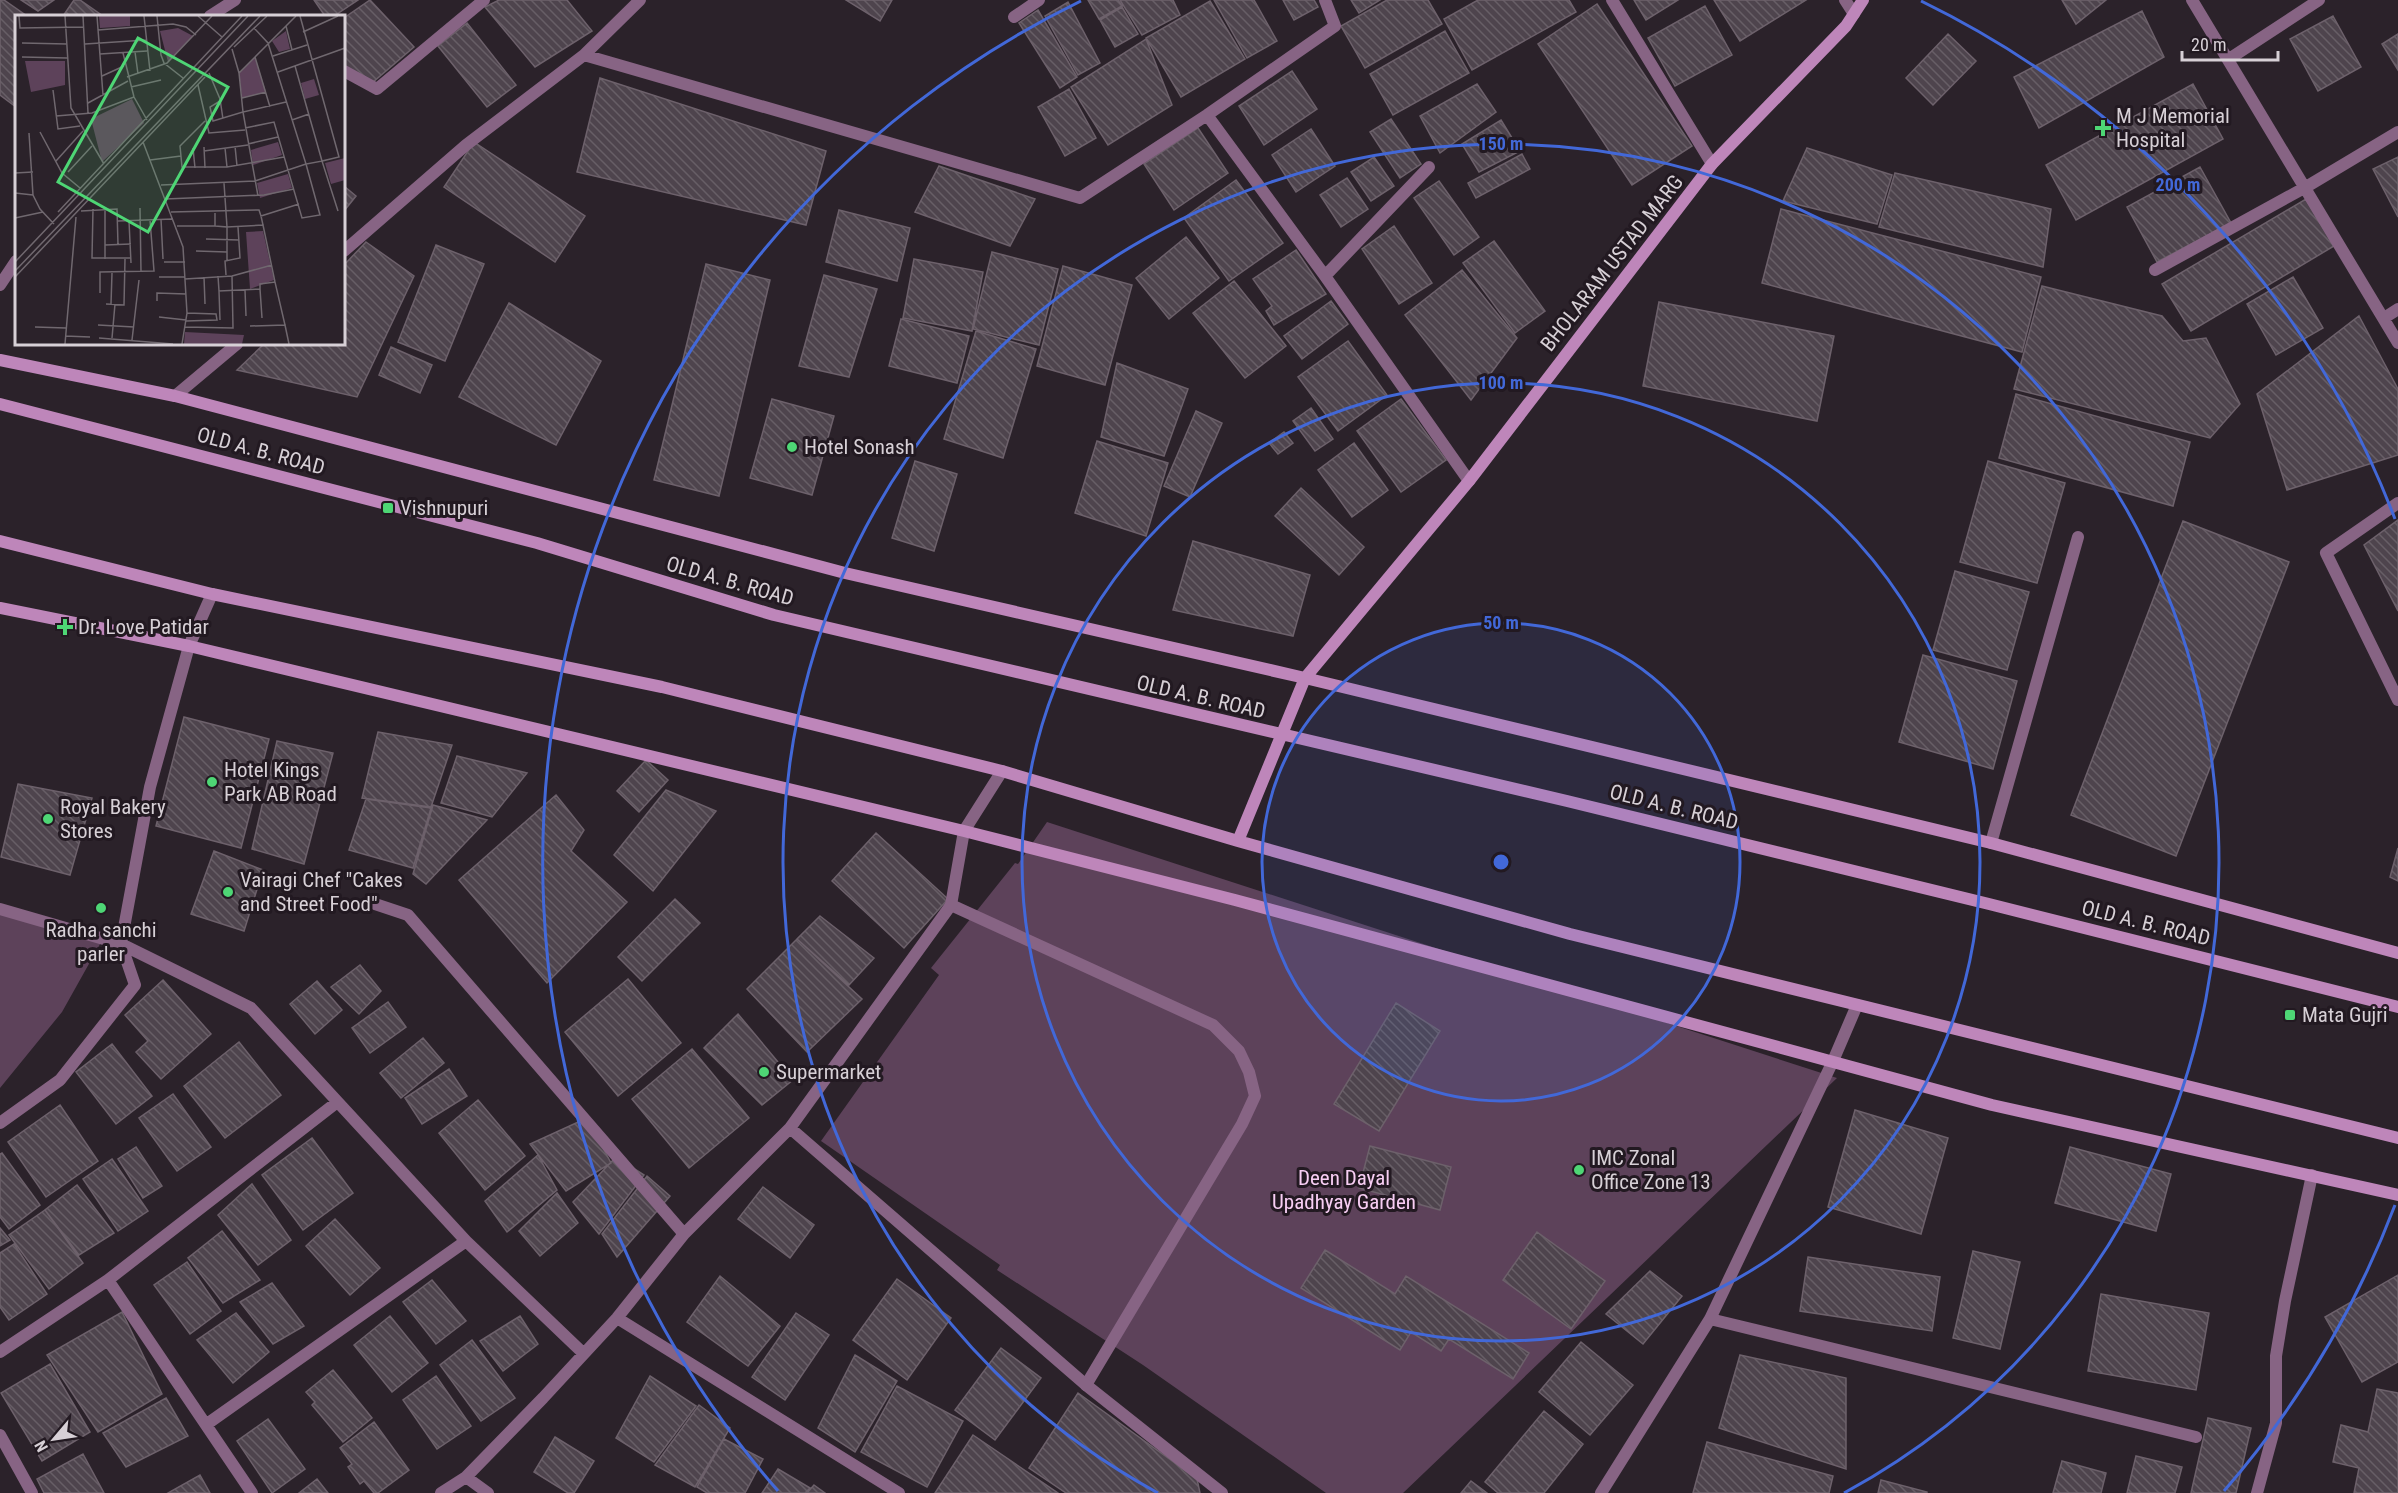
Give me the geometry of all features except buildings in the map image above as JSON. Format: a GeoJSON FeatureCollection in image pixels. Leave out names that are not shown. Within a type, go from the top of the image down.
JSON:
{"type":"FeatureCollection","features":[{"type":"Feature","properties":{"kind":"street"},"geometry":{"type":"LineString","coordinates":[[212,15],[224,10],[235,0]]}},
{"type":"Feature","properties":{"kind":"street"},"geometry":{"type":"LineString","coordinates":[[345,72],[377,89],[484,0]]}},
{"type":"Feature","properties":{"kind":"street"},"geometry":{"type":"LineString","coordinates":[[345,250],[466,145],[584,55],[640,0]]}},
{"type":"Feature","properties":{"kind":"street"},"geometry":{"type":"LineString","coordinates":[[1014,17],[1039,0]]}},
{"type":"Feature","properties":{"kind":"street"},"geometry":{"type":"LineString","coordinates":[[584,55],[1080,198],[1207,115],[1335,26],[1325,0]]}},
{"type":"Feature","properties":{"kind":"street"},"geometry":{"type":"LineString","coordinates":[[1612,0],[1712,164]]}},
{"type":"Feature","properties":{"kind":"street"},"geometry":{"type":"LineString","coordinates":[[1845,0],[1854,14]]}},
{"type":"Feature","properties":{"kind":"street","name":"BHOLARAM USTAD MARG"},"geometry":{"type":"LineString","coordinates":[[1238,841],[1264,783],[1305,678],[1469,481],[1712,164],[1846,26],[1863,0]]}},
{"type":"Feature","properties":{"kind":"street"},"geometry":{"type":"LineString","coordinates":[[2192,0],[2398,343]]}},
{"type":"Feature","properties":{"kind":"street"},"geometry":{"type":"LineString","coordinates":[[2229,59],[2319,0]]}},
{"type":"Feature","properties":{"kind":"street"},"geometry":{"type":"LineString","coordinates":[[224,10],[235,15]]}},
{"type":"Feature","properties":{"kind":"street"},"geometry":{"type":"LineString","coordinates":[[1207,115],[1326,276],[1469,481]]}},
{"type":"Feature","properties":{"kind":"street"},"geometry":{"type":"LineString","coordinates":[[2155,270],[2306,187],[2398,132]]}},
{"type":"Feature","properties":{"kind":"street"},"geometry":{"type":"LineString","coordinates":[[1326,276],[1429,166]]}},
{"type":"Feature","properties":{"kind":"street"},"geometry":{"type":"LineString","coordinates":[[0,285],[15,262]]}},
{"type":"Feature","properties":{"kind":"street"},"geometry":{"type":"LineString","coordinates":[[2384,318],[2398,309]]}},
{"type":"Feature","properties":{"kind":"street"},"geometry":{"type":"LineString","coordinates":[[175,396],[236,345]]}},
{"type":"Feature","properties":{"kind":"street"},"geometry":{"type":"LineString","coordinates":[[0,360],[175,396],[845,573],[1305,678],[1991,843],[2398,953]]}},
{"type":"Feature","properties":{"kind":"street","name":"OLD A. B. ROAD"},"geometry":{"type":"LineString","coordinates":[[0,404],[537,543],[774,615],[1281,736],[1567,801],[2398,1007]]}},
{"type":"Feature","properties":{"kind":"street"},"geometry":{"type":"LineString","coordinates":[[2398,503],[2326,553],[2398,700]]}},
{"type":"Feature","properties":{"kind":"street"},"geometry":{"type":"LineString","coordinates":[[1991,843],[2078,537]]}},
{"type":"Feature","properties":{"kind":"street"},"geometry":{"type":"LineString","coordinates":[[0,541],[212,594],[662,687],[1002,771],[1238,841],[1570,934],[2398,1138]]}},
{"type":"Feature","properties":{"kind":"street"},"geometry":{"type":"LineString","coordinates":[[0,1123],[60,1080],[135,985],[121,944],[150,787],[189,646],[212,594]]}},
{"type":"Feature","properties":{"kind":"street"},"geometry":{"type":"LineString","coordinates":[[0,608],[189,646],[964,831],[1235,900],[1992,1105],[2398,1195]]}},
{"type":"Feature","properties":{"kind":"street"},"geometry":{"type":"LineString","coordinates":[[441,1493],[466,1477],[543,1398],[617,1318],[684,1234],[790,1128],[951,905],[964,831],[1002,771]]}},
{"type":"Feature","properties":{"kind":"street"},"geometry":{"type":"LineString","coordinates":[[375,904],[408,915],[684,1234]]}},
{"type":"Feature","properties":{"kind":"street"},"geometry":{"type":"LineString","coordinates":[[951,905],[1213,1025],[1239,1051],[1249,1071],[1255,1095],[1242,1124],[1086,1385]]}},
{"type":"Feature","properties":{"kind":"street"},"geometry":{"type":"LineString","coordinates":[[0,909],[121,944],[251,1008],[336,1103],[466,1241],[583,1353]]}},
{"type":"Feature","properties":{"kind":"street"},"geometry":{"type":"LineString","coordinates":[[1601,1493],[1710,1318],[1833,1061],[1857,1005]]}},
{"type":"Feature","properties":{"kind":"street"},"geometry":{"type":"LineString","coordinates":[[0,1352],[108,1280],[336,1103]]}},
{"type":"Feature","properties":{"kind":"street"},"geometry":{"type":"LineString","coordinates":[[790,1128],[1086,1385],[1222,1493]]}},
{"type":"Feature","properties":{"kind":"street"},"geometry":{"type":"LineString","coordinates":[[2257,1493],[2276,1423],[2276,1356],[2285,1301],[2312,1175]]}},
{"type":"Feature","properties":{"kind":"street"},"geometry":{"type":"LineString","coordinates":[[207,1424],[466,1241]]}},
{"type":"Feature","properties":{"kind":"street"},"geometry":{"type":"LineString","coordinates":[[108,1280],[252,1493]]}},
{"type":"Feature","properties":{"kind":"street"},"geometry":{"type":"LineString","coordinates":[[617,1318],[899,1493]]}},
{"type":"Feature","properties":{"kind":"street"},"geometry":{"type":"LineString","coordinates":[[1710,1318],[2196,1437]]}},
{"type":"Feature","properties":{"kind":"street"},"geometry":{"type":"LineString","coordinates":[[0,1435],[32,1493]]}},
{"type":"Feature","properties":{"kind":"street"},"geometry":{"type":"LineString","coordinates":[[466,1477],[488,1493]]}},
{"type":"Feature","properties":{"kind":"green space","name":"Deen Dayal Upadhyay Garden"},"geometry":{"type":"Polygon","coordinates":[[[1047,822],[1837,1078],[1403,1493],[1326,1493],[1143,1365],[997,1270],[1000,1265],[821,1141],[939,975],[931,968],[1015,863],[1018,864],[1047,822]]]}},
{"type":"Feature","properties":{"kind":"green space"},"geometry":{"type":"Polygon","coordinates":[[[0,911],[104,937],[62,1012],[0,1088],[0,911]]]}},
{"type":"Feature","properties":{"kind":"place","name":"M J Memorial Hospital"},"geometry":{"type":"Point","coordinates":[2103,128]}},
{"type":"Feature","properties":{"kind":"place","name":"Hotel Sonash"},"geometry":{"type":"Point","coordinates":[792,447]}},
{"type":"Feature","properties":{"kind":"place","name":"Vishnupuri"},"geometry":{"type":"Point","coordinates":[388,508]}},
{"type":"Feature","properties":{"kind":"place","name":"Dr. Love Patidar"},"geometry":{"type":"Point","coordinates":[65,627]}},
{"type":"Feature","properties":{"kind":"place","name":"Hotel Kings Park AB Road"},"geometry":{"type":"Point","coordinates":[212,782]}},
{"type":"Feature","properties":{"kind":"place","name":"Royal Bakery Stores"},"geometry":{"type":"Point","coordinates":[48,819]}},
{"type":"Feature","properties":{"kind":"place","name":"Vairagi Chef \"Cakes and Street Food\""},"geometry":{"type":"Point","coordinates":[228,892]}},
{"type":"Feature","properties":{"kind":"place","name":"Radha sanchi parler"},"geometry":{"type":"Point","coordinates":[101,908]}},
{"type":"Feature","properties":{"kind":"place","name":"Mata Gujri"},"geometry":{"type":"Point","coordinates":[2290,1015]}},
{"type":"Feature","properties":{"kind":"place","name":"Supermarket"},"geometry":{"type":"Point","coordinates":[764,1072]}},
{"type":"Feature","properties":{"kind":"place","name":"IMC Zonal Office Zone 13"},"geometry":{"type":"Point","coordinates":[1579,1170]}}]}
